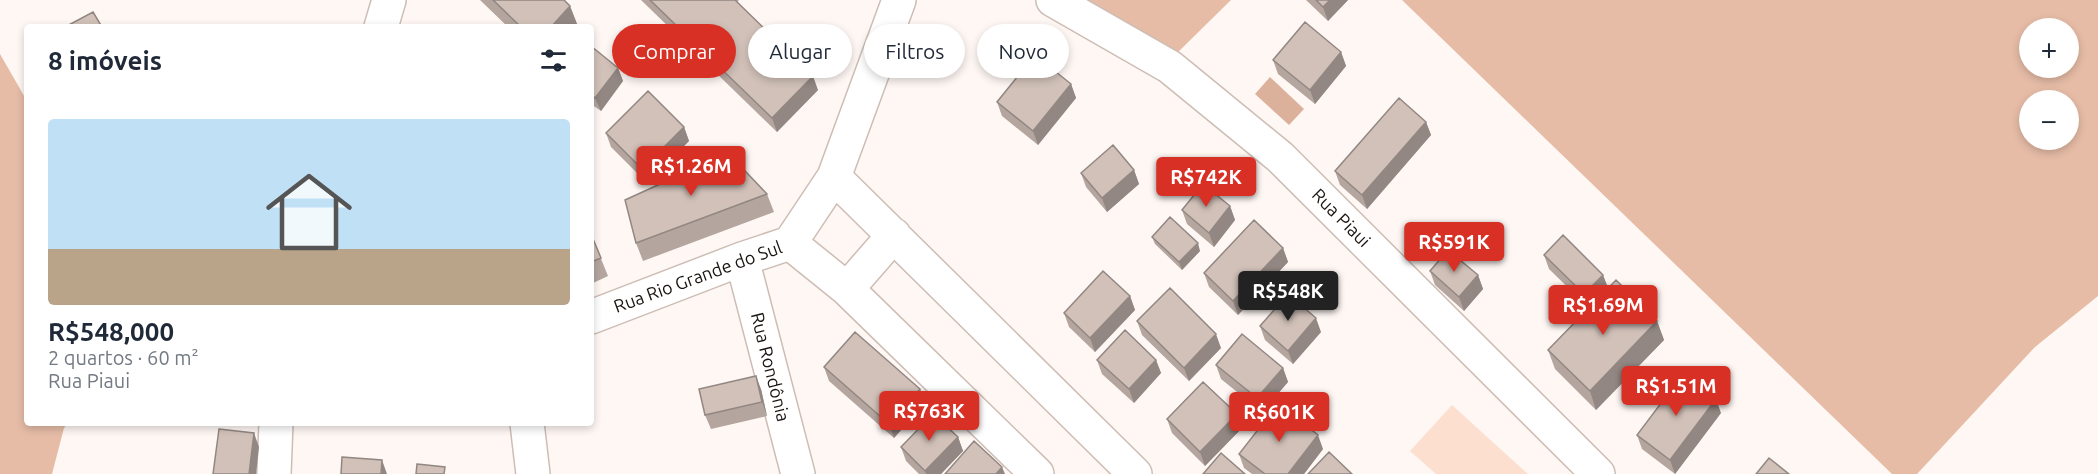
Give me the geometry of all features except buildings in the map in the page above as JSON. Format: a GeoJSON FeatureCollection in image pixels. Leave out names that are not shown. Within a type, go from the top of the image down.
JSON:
{"type":"FeatureCollection","features":[{"type":"Feature","properties":{"kind":"street"},"geometry":{"type":"LineString","coordinates":[[382,24],[389,0]]}},
{"type":"Feature","properties":{"kind":"street","name":"Rua Rio Grande do Sul"},"geometry":{"type":"LineString","coordinates":[[594,316],[790,243],[834,177],[899,0]]}},
{"type":"Feature","properties":{"kind":"street","name":"Rua Piaui"},"geometry":{"type":"LineString","coordinates":[[1053,0],[1170,67],[1280,157],[1598,474]]}},
{"type":"Feature","properties":{"kind":"street"},"geometry":{"type":"LineString","coordinates":[[834,177],[1135,474]]}},
{"type":"Feature","properties":{"kind":"street"},"geometry":{"type":"LineString","coordinates":[[847,289],[894,235]]}},
{"type":"Feature","properties":{"kind":"street"},"geometry":{"type":"LineString","coordinates":[[790,243],[847,289],[1037,474]]}},
{"type":"Feature","properties":{"kind":"street","name":"Rua Rondônia"},"geometry":{"type":"LineString","coordinates":[[742,259],[798,474]]}},
{"type":"Feature","properties":{"kind":"street"},"geometry":{"type":"LineString","coordinates":[[274,474],[276,426]]}},
{"type":"Feature","properties":{"kind":"street"},"geometry":{"type":"LineString","coordinates":[[528,426],[533,474]]}},
{"type":"Feature","properties":{"kind":"shaded area"},"geometry":{"type":"Polygon","coordinates":[[[1066,0],[1231,0],[1173,57],[1066,0]]]}},
{"type":"Feature","properties":{"kind":"shaded area"},"geometry":{"type":"Polygon","coordinates":[[[1402,0],[2098,0],[2098,296],[2035,347],[1917,474],[1892,474],[1402,0]]]}},
{"type":"Feature","properties":{"kind":"shaded area"},"geometry":{"type":"Polygon","coordinates":[[[0,54],[24,96],[24,426],[66,426],[52,474],[0,474],[0,54]]]}},
{"type":"Feature","properties":{"kind":"shaded area"},"geometry":{"type":"Polygon","coordinates":[[[1270,77],[1304,109],[1289,125],[1255,94],[1270,77]]]}},
{"type":"Feature","properties":{"kind":"shaded area"},"geometry":{"type":"Polygon","coordinates":[[[1452,405],[1528,474],[1436,474],[1410,451],[1452,405]]]}}]}
